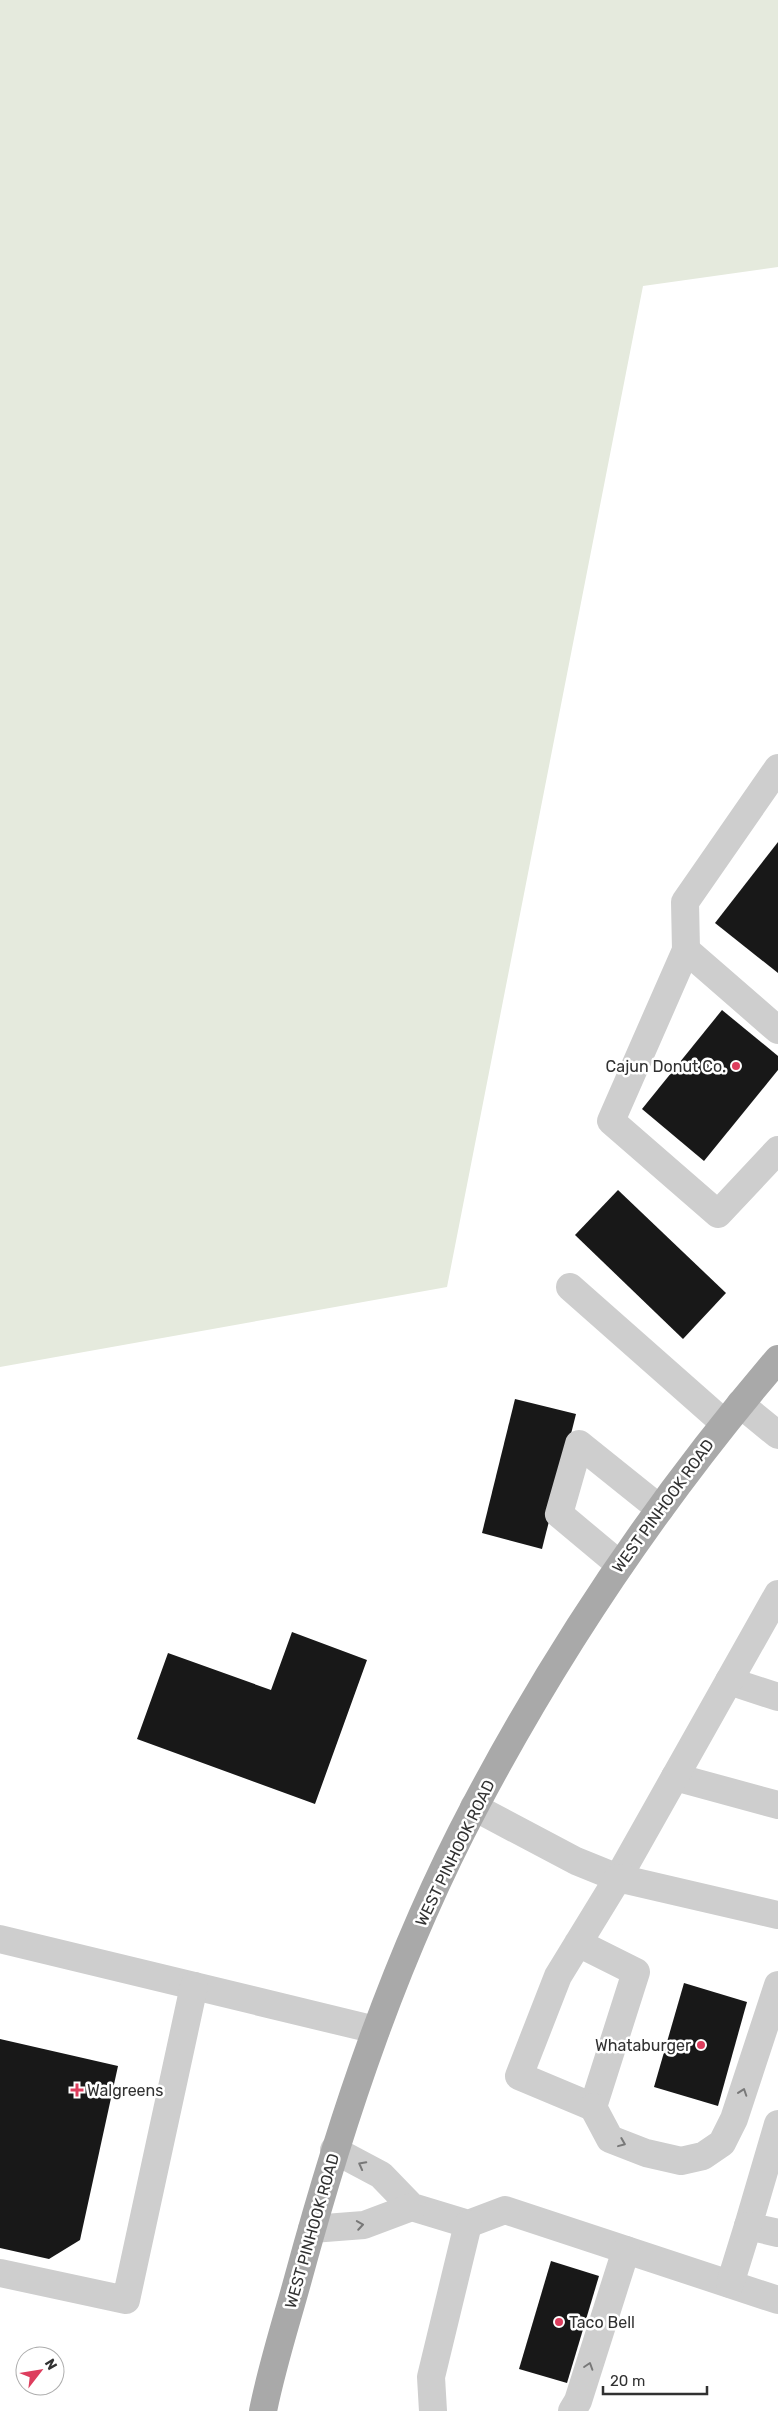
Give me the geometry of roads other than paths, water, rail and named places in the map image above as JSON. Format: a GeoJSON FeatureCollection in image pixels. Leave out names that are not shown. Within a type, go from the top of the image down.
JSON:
{"type":"FeatureCollection","features":[{"type":"Feature","properties":{"kind":"main road","name":"WEST PINHOOK ROAD"},"geometry":{"type":"LineString","coordinates":[[263,2411],[334,2150],[376,2030],[412,1940],[474,1807],[542,1688],[620,1565],[732,1414],[778,1359]]}},
{"type":"Feature","properties":{"kind":"lane"},"geometry":{"type":"LineString","coordinates":[[778,768],[685,902],[686,950],[611,1121],[718,1214],[778,1150]]}},
{"type":"Feature","properties":{"kind":"lane"},"geometry":{"type":"LineString","coordinates":[[686,950],[778,1030]]}},
{"type":"Feature","properties":{"kind":"lane"},"geometry":{"type":"LineString","coordinates":[[570,1287],[732,1414],[778,1435]]}},
{"type":"Feature","properties":{"kind":"lane"},"geometry":{"type":"LineString","coordinates":[[620,1565],[559,1514],[579,1444],[660,1509]]}},
{"type":"Feature","properties":{"kind":"lane"},"geometry":{"type":"LineString","coordinates":[[778,1594],[618,1878],[558,1976],[519,2076],[593,2106],[610,2138],[646,2153],[681,2161],[703,2156],[722,2143],[734,2119],[778,1985]]}},
{"type":"Feature","properties":{"kind":"lane"},"geometry":{"type":"LineString","coordinates":[[729,1681],[778,1697]]}},
{"type":"Feature","properties":{"kind":"lane"},"geometry":{"type":"LineString","coordinates":[[675,1777],[778,1806]]}},
{"type":"Feature","properties":{"kind":"lane"},"geometry":{"type":"LineString","coordinates":[[474,1807],[576,1861],[618,1878],[778,1915]]}},
{"type":"Feature","properties":{"kind":"lane"},"geometry":{"type":"LineString","coordinates":[[0,1939],[376,2030]]}},
{"type":"Feature","properties":{"kind":"lane"},"geometry":{"type":"LineString","coordinates":[[578,1943],[636,1972],[593,2106]]}},
{"type":"Feature","properties":{"kind":"lane"},"geometry":{"type":"LineString","coordinates":[[0,2273],[126,2300],[194,1986]]}},
{"type":"Feature","properties":{"kind":"lane"},"geometry":{"type":"LineString","coordinates":[[730,2284],[778,2124]]}},
{"type":"Feature","properties":{"kind":"lane"},"geometry":{"type":"LineString","coordinates":[[334,2150],[381,2175],[412,2207],[468,2224],[505,2210],[778,2300]]}},
{"type":"Feature","properties":{"kind":"lane"},"geometry":{"type":"LineString","coordinates":[[312,2229],[364,2225],[412,2207]]}},
{"type":"Feature","properties":{"kind":"lane"},"geometry":{"type":"LineString","coordinates":[[433,2411],[431,2377],[468,2224]]}},
{"type":"Feature","properties":{"kind":"lane"},"geometry":{"type":"LineString","coordinates":[[748,2226],[778,2233]]}},
{"type":"Feature","properties":{"kind":"lane"},"geometry":{"type":"LineString","coordinates":[[572,2411],[578,2401],[626,2250]]}},
{"type":"Feature","properties":{"kind":"place","name":"Cajun Donut Co."},"geometry":{"type":"Point","coordinates":[736,1066]}},
{"type":"Feature","properties":{"kind":"place","name":"Whataburger"},"geometry":{"type":"Point","coordinates":[701,2045]}},
{"type":"Feature","properties":{"kind":"place","name":"Walgreens"},"geometry":{"type":"Point","coordinates":[77,2090]}},
{"type":"Feature","properties":{"kind":"place","name":"Taco Bell"},"geometry":{"type":"Point","coordinates":[559,2322]}}]}
